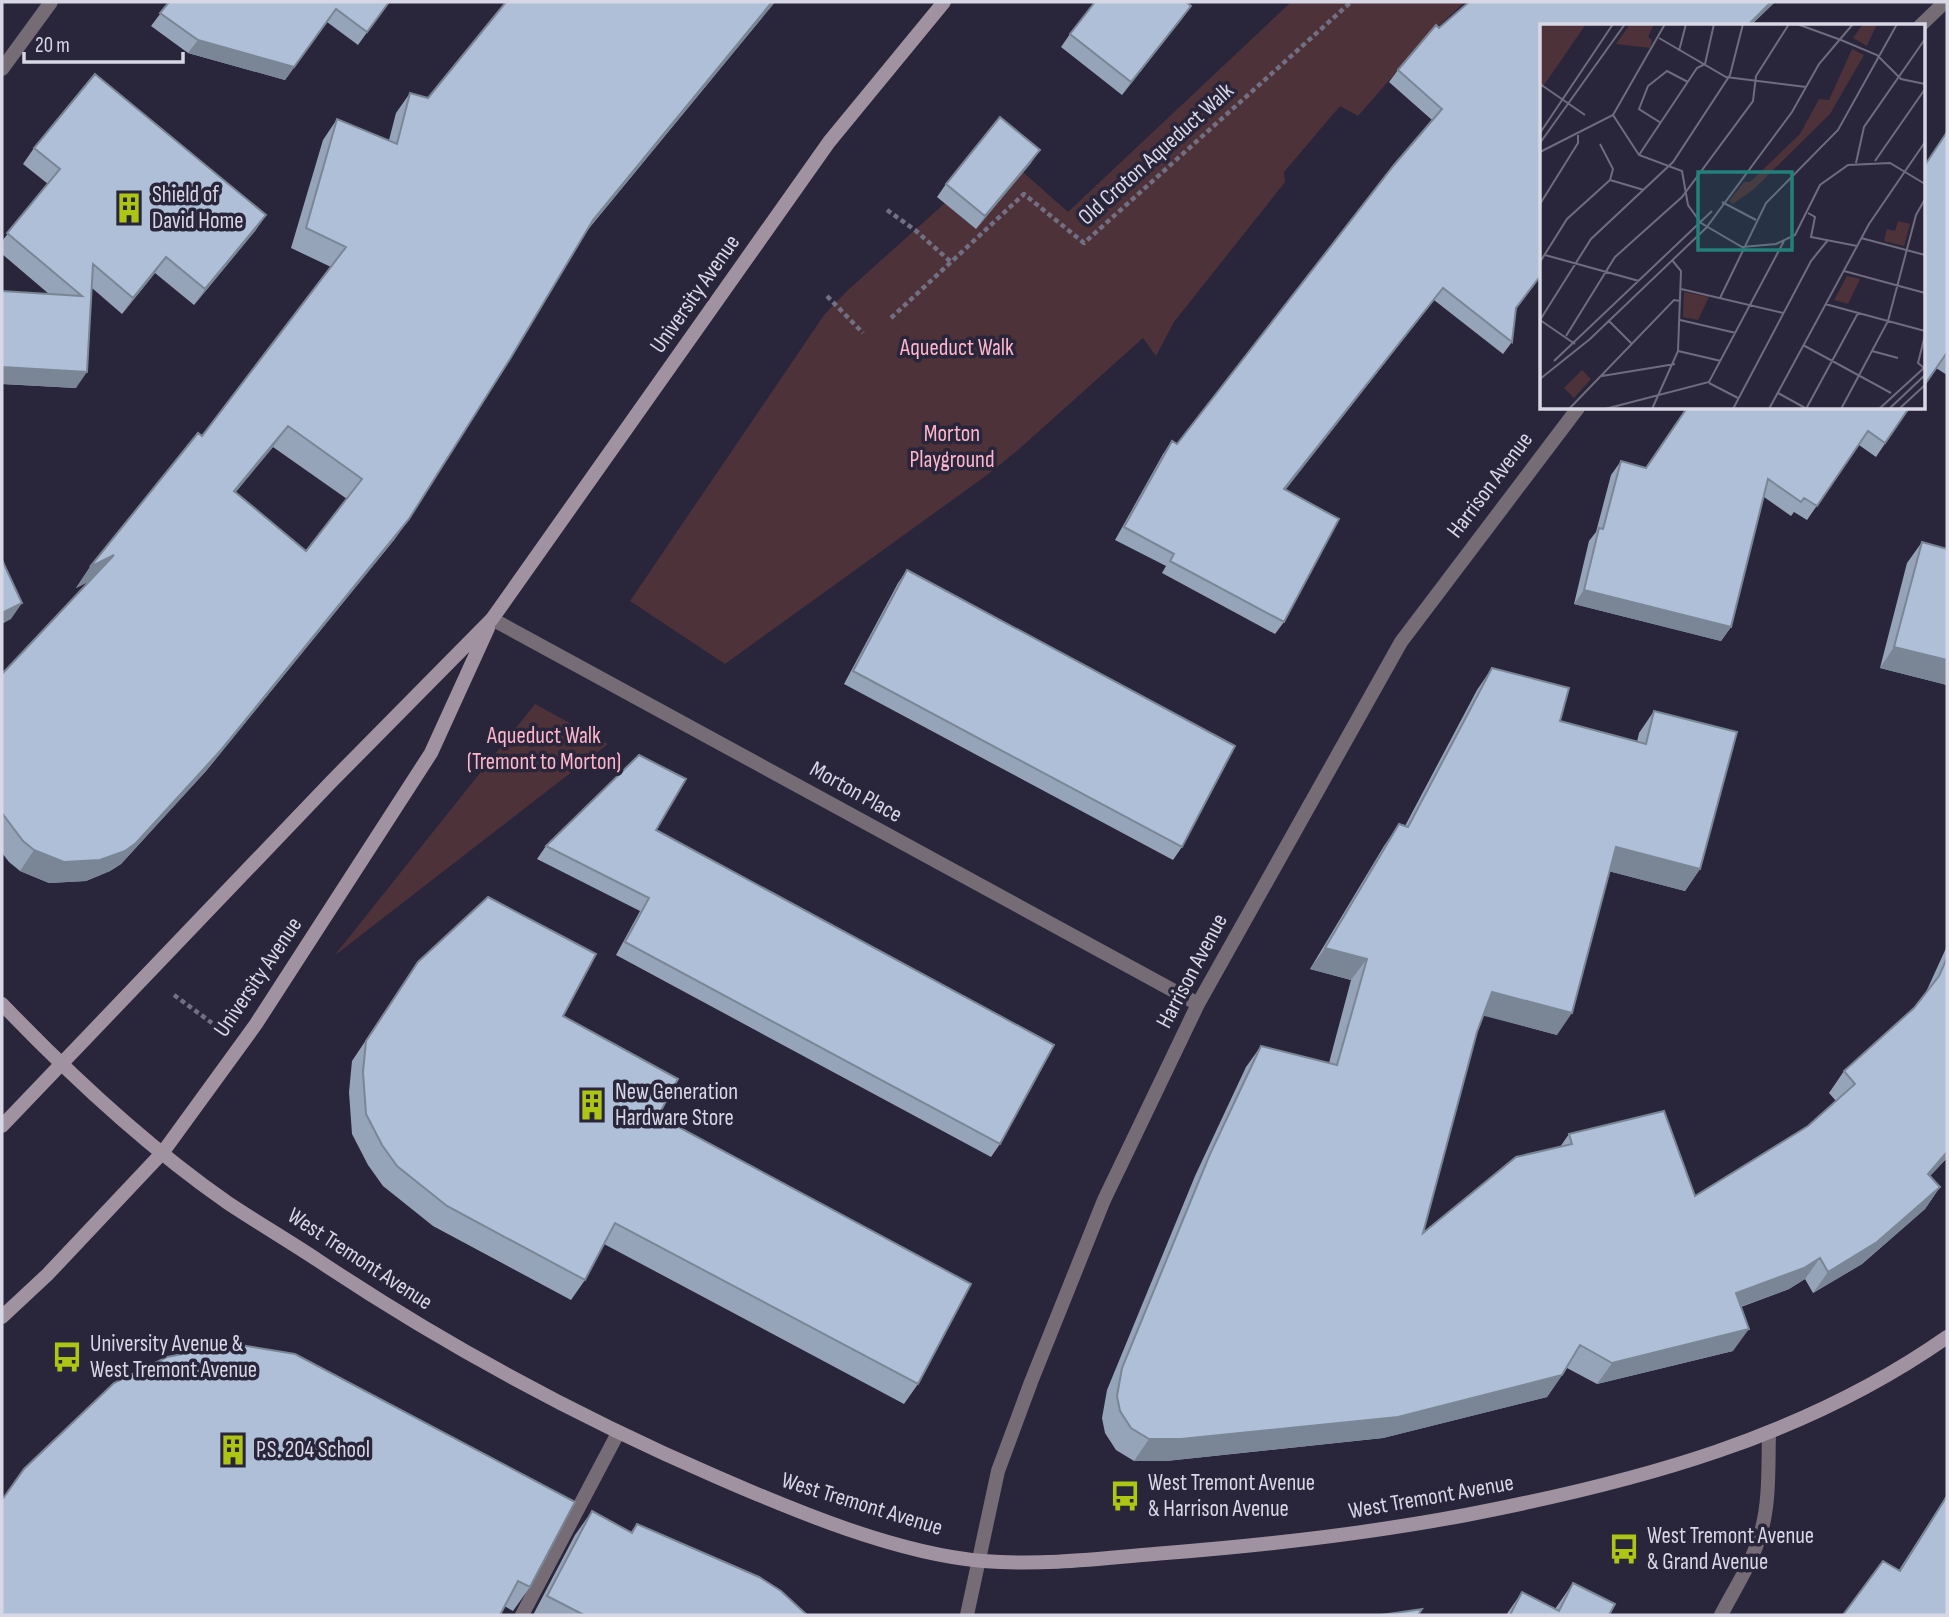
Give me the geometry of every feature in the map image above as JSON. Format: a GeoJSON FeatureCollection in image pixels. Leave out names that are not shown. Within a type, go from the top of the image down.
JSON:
{"type":"FeatureCollection","features":[{"type":"Feature","properties":{"kind":"main road","name":"University Avenue"},"geometry":{"type":"LineString","coordinates":[[2,1126],[332,780],[492,619],[830,142],[944,2]]}},
{"type":"Feature","properties":{"kind":"main road","name":"University Avenue"},"geometry":{"type":"LineString","coordinates":[[2,1317],[47,1275],[163,1152],[257,1024],[431,753],[492,619]]}},
{"type":"Feature","properties":{"kind":"main road","name":"West Tremont Avenue"},"geometry":{"type":"LineString","coordinates":[[2,1004],[60,1064],[163,1152],[228,1202],[460,1349],[618,1433],[761,1496],[839,1525],[913,1548],[978,1561],[1079,1561],[1261,1546],[1352,1534],[1508,1507],[1615,1483],[1769,1434],[1864,1390],[1947,1336]]}},
{"type":"Feature","properties":{"kind":"street"},"geometry":{"type":"LineString","coordinates":[[2,69],[51,2]]}},
{"type":"Feature","properties":{"kind":"street"},"geometry":{"type":"LineString","coordinates":[[1922,24],[1945,2]]}},
{"type":"Feature","properties":{"kind":"street","name":"Harrison Avenue"},"geometry":{"type":"LineString","coordinates":[[967,1615],[998,1471],[1031,1382],[1104,1200],[1198,1004],[1401,642],[1576,410]]}},
{"type":"Feature","properties":{"kind":"street","name":"Morton Place"},"geometry":{"type":"LineString","coordinates":[[492,619],[1198,1004]]}},
{"type":"Feature","properties":{"kind":"street"},"geometry":{"type":"LineString","coordinates":[[522,1615],[618,1433]]}},
{"type":"Feature","properties":{"kind":"street"},"geometry":{"type":"LineString","coordinates":[[1721,1615],[1750,1561],[1762,1531],[1769,1434]]}},
{"type":"Feature","properties":{"kind":"path","name":"Old Croton Aqueduct Walk"},"geometry":{"type":"LineString","coordinates":[[891,318],[1024,194],[1084,243],[1350,2]]}},
{"type":"Feature","properties":{"kind":"path"},"geometry":{"type":"LineString","coordinates":[[887,211],[915,230],[951,262]]}},
{"type":"Feature","properties":{"kind":"path"},"geometry":{"type":"LineString","coordinates":[[827,296],[863,333]]}},
{"type":"Feature","properties":{"kind":"path"},"geometry":{"type":"LineString","coordinates":[[147,975],[241,1044]]}},
{"type":"Feature","properties":{"kind":"green space","name":"Aqueduct Walk"},"geometry":{"type":"Polygon","coordinates":[[[1291,2],[1465,2],[1427,37],[1358,116],[1340,106],[1284,172],[1285,182],[1174,322],[1156,356],[1143,338],[987,475],[725,664],[630,601],[824,315],[848,290],[945,203],[976,229],[1023,172],[1068,212],[1291,2]]]}},
{"type":"Feature","properties":{"kind":"green space","name":"Aqueduct Walk (Tremont to Morton)"},"geometry":{"type":"Polygon","coordinates":[[[535,704],[608,744],[334,956],[535,704]]]}},
{"type":"Feature","properties":{"kind":"building"},"geometry":{"type":"Polygon","coordinates":[[[169,2],[389,2],[367,32],[336,9],[294,67],[198,40],[160,13],[169,2]]]}},
{"type":"Feature","properties":{"kind":"building"},"geometry":{"type":"Polygon","coordinates":[[[506,2],[772,2],[593,220],[510,359],[409,519],[221,750],[136,843],[125,851],[100,860],[64,862],[34,850],[23,841],[2,813],[2,674],[114,555],[90,567],[198,433],[202,436],[346,247],[306,228],[337,119],[397,144],[410,93],[428,98],[506,2]],[[288,426],[234,491],[306,551],[362,479],[288,426]]]}},
{"type":"Feature","properties":{"kind":"building"},"geometry":{"type":"Polygon","coordinates":[[[1095,2],[1186,2],[1191,6],[1131,82],[1070,34],[1095,2]]]}},
{"type":"Feature","properties":{"kind":"building"},"geometry":{"type":"Polygon","coordinates":[[[1469,2],[1771,2],[1749,24],[1540,24],[1540,276],[1516,308],[1512,342],[1443,288],[1284,489],[1339,519],[1284,622],[1170,561],[1174,554],[1124,527],[1172,441],[1177,444],[1394,165],[1442,109],[1398,70],[1436,25],[1439,28],[1469,2]]]}},
{"type":"Feature","properties":{"kind":"building","name":"Shield of David Home"},"geometry":{"type":"Polygon","coordinates":[[[95,74],[266,215],[205,289],[166,257],[133,298],[93,264],[87,372],[2,367],[2,291],[82,296],[7,233],[60,169],[34,148],[95,74]]]}},
{"type":"Feature","properties":{"kind":"building"},"geometry":{"type":"Polygon","coordinates":[[[1000,117],[1040,150],[985,216],[946,184],[1000,117]]]}},
{"type":"Feature","properties":{"kind":"building"},"geometry":{"type":"Polygon","coordinates":[[[1947,132],[1947,355],[1924,386],[1924,166],[1947,132]]]}},
{"type":"Feature","properties":{"kind":"building"},"geometry":{"type":"Polygon","coordinates":[[[1686,410],[1908,410],[1885,443],[1868,431],[1817,506],[1804,498],[1801,502],[1768,479],[1731,627],[1584,590],[1599,528],[1603,529],[1621,461],[1646,468],[1686,410]]]}},
{"type":"Feature","properties":{"kind":"building"},"geometry":{"type":"Polygon","coordinates":[[[1922,542],[1947,549],[1947,660],[1894,647],[1922,542]]]}},
{"type":"Feature","properties":{"kind":"building"},"geometry":{"type":"Polygon","coordinates":[[[2,560],[22,603],[2,613],[2,560]]]}},
{"type":"Feature","properties":{"kind":"building"},"geometry":{"type":"Polygon","coordinates":[[[907,570],[1235,746],[1182,847],[853,671],[907,570]]]}},
{"type":"Feature","properties":{"kind":"building"},"geometry":{"type":"Polygon","coordinates":[[[1492,668],[1569,688],[1560,721],[1646,744],[1654,711],[1737,732],[1700,869],[1616,847],[1572,1013],[1492,992],[1477,1032],[1423,1233],[1516,1157],[1572,1144],[1569,1134],[1664,1111],[1695,1196],[1808,1126],[1855,1084],[1844,1071],[1914,1008],[1939,976],[1947,958],[1947,1152],[1928,1174],[1940,1187],[1877,1242],[1828,1272],[1820,1258],[1804,1268],[1736,1293],[1749,1329],[1612,1363],[1580,1345],[1562,1375],[1398,1417],[1181,1439],[1149,1439],[1131,1428],[1120,1411],[1117,1396],[1122,1368],[1210,1154],[1261,1046],[1337,1065],[1367,959],[1325,948],[1399,824],[1408,827],[1492,668]]]}},
{"type":"Feature","properties":{"kind":"building"},"geometry":{"type":"Polygon","coordinates":[[[639,755],[686,779],[656,830],[1054,1045],[1000,1144],[625,942],[649,898],[546,846],[639,755]]]}},
{"type":"Feature","properties":{"kind":"building"},"geometry":{"type":"Polygon","coordinates":[[[488,897],[596,954],[563,1016],[678,1079],[658,1116],[971,1284],[918,1384],[615,1223],[585,1280],[447,1206],[397,1166],[382,1145],[366,1114],[363,1072],[366,1041],[418,962],[488,897]]]}},
{"type":"Feature","properties":{"kind":"building","name":"P.S. 204 School"},"geometry":{"type":"Polygon","coordinates":[[[234,1344],[295,1354],[575,1502],[530,1587],[518,1581],[500,1615],[2,1615],[2,1500],[24,1469],[114,1383],[167,1357],[234,1344]]]}},
{"type":"Feature","properties":{"kind":"building"},"geometry":{"type":"Polygon","coordinates":[[[1947,1496],[1947,1615],[1843,1615],[1883,1561],[1900,1571],[1947,1496]]]}},
{"type":"Feature","properties":{"kind":"building"},"geometry":{"type":"Polygon","coordinates":[[[592,1511],[632,1533],[637,1524],[759,1577],[781,1591],[807,1615],[584,1615],[547,1596],[592,1511]]]}},
{"type":"Feature","properties":{"kind":"building"},"geometry":{"type":"Polygon","coordinates":[[[1573,1583],[1615,1604],[1609,1615],[1510,1615],[1522,1592],[1559,1611],[1573,1583]]]}},
{"type":"Feature","properties":{"kind":"building"},"geometry":{"type":"Polygon","coordinates":[[[1422,1609],[1418,1615],[1381,1615],[1422,1609]]]}},
{"type":"Feature","properties":{"kind":"place","name":"Shield of David Home"},"geometry":{"type":"Point","coordinates":[129,208]}},
{"type":"Feature","properties":{"kind":"place","name":"New Generation Hardware Store"},"geometry":{"type":"Point","coordinates":[592,1105]}},
{"type":"Feature","properties":{"kind":"place","name":"University Avenue & West Tremont Avenue"},"geometry":{"type":"Point","coordinates":[67,1357]}},
{"type":"Feature","properties":{"kind":"place","name":"P.S. 204 School"},"geometry":{"type":"Point","coordinates":[233,1450]}},
{"type":"Feature","properties":{"kind":"place","name":"West Tremont Avenue & Harrison Avenue"},"geometry":{"type":"Point","coordinates":[1125,1496]}},
{"type":"Feature","properties":{"kind":"place","name":"West Tremont Avenue & Grand Avenue"},"geometry":{"type":"Point","coordinates":[1624,1549]}},
{"type":"Feature","properties":{"kind":"park label","name":"Morton Playground"},"geometry":{"type":"Point","coordinates":[952,447]}}]}
